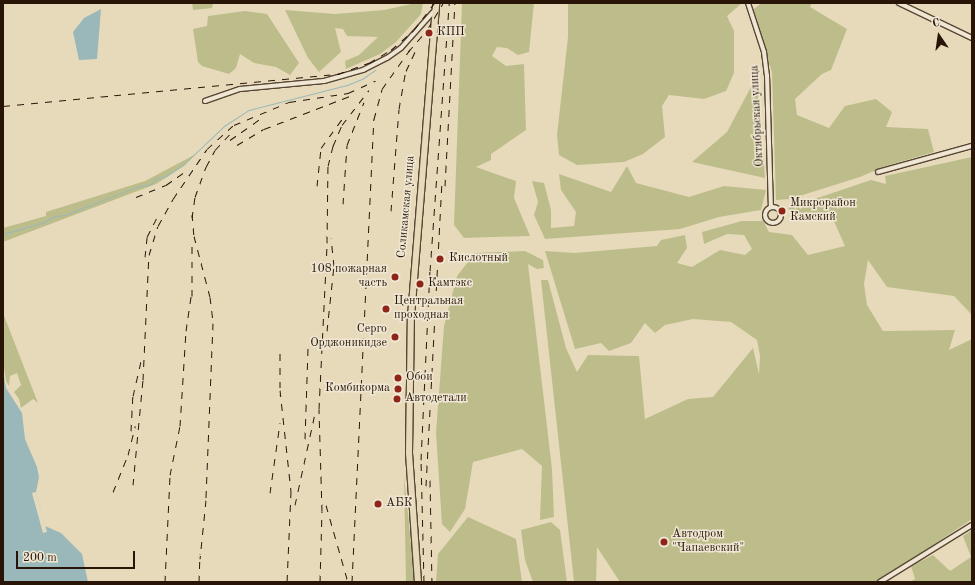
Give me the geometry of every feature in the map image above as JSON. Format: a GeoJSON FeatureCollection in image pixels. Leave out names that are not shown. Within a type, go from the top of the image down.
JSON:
{"type":"FeatureCollection","features":[{"type":"Feature","properties":{"kind":"main road","name":"Соликамская улица"},"geometry":{"type":"LineString","coordinates":[[418,582],[409,453],[412,297],[436,6]]}},
{"type":"Feature","properties":{"kind":"street","name":"Октябрьская улица"},"geometry":{"type":"LineString","coordinates":[[748,3],[764,52],[767,75],[771,206]]}},
{"type":"Feature","properties":{"kind":"street"},"geometry":{"type":"LineString","coordinates":[[899,3],[972,38]]}},
{"type":"Feature","properties":{"kind":"street"},"geometry":{"type":"LineString","coordinates":[[205,101],[240,89],[324,81],[363,70],[387,58],[401,48],[436,6]]}},
{"type":"Feature","properties":{"kind":"street"},"geometry":{"type":"LineString","coordinates":[[878,172],[972,146]]}},
{"type":"Feature","properties":{"kind":"street"},"geometry":{"type":"LineString","coordinates":[[880,582],[972,525]]}},
{"type":"Feature","properties":{"kind":"green space"},"geometry":{"type":"Polygon","coordinates":[[[192,3],[213,3],[212,8],[193,10],[192,3]]]}},
{"type":"Feature","properties":{"kind":"green space"},"geometry":{"type":"Polygon","coordinates":[[[416,3],[423,3],[421,14],[396,42],[380,54],[346,69],[345,61],[359,55],[378,37],[347,36],[343,29],[335,28],[341,52],[319,72],[308,58],[285,10],[335,14],[384,10],[416,3]]]}},
{"type":"Feature","properties":{"kind":"green space"},"geometry":{"type":"Polygon","coordinates":[[[462,3],[534,3],[529,52],[518,55],[507,48],[497,47],[492,56],[506,66],[524,64],[526,130],[491,154],[491,160],[476,167],[516,181],[514,198],[530,236],[464,238],[454,225],[462,3]]]}},
{"type":"Feature","properties":{"kind":"green space"},"geometry":{"type":"Polygon","coordinates":[[[568,3],[742,3],[727,16],[734,31],[734,73],[726,91],[704,99],[669,95],[662,106],[665,137],[643,154],[624,162],[577,165],[559,155],[557,135],[568,37],[568,3]]]}},
{"type":"Feature","properties":{"kind":"green space"},"geometry":{"type":"Polygon","coordinates":[[[762,3],[812,3],[810,7],[847,29],[831,70],[822,74],[795,99],[797,115],[829,128],[845,106],[876,99],[892,112],[886,127],[928,129],[934,152],[883,167],[860,177],[790,199],[776,200],[772,72],[751,11],[762,3]]]}},
{"type":"Feature","properties":{"kind":"green space"},"geometry":{"type":"Polygon","coordinates":[[[245,11],[267,14],[299,63],[290,75],[276,67],[254,63],[240,54],[236,68],[229,74],[202,66],[198,62],[193,29],[207,26],[208,16],[245,11]]]}},
{"type":"Feature","properties":{"kind":"green space"},"geometry":{"type":"Polygon","coordinates":[[[752,85],[758,93],[765,178],[692,162],[727,132],[752,85]]]}},
{"type":"Feature","properties":{"kind":"green space"},"geometry":{"type":"Polygon","coordinates":[[[196,154],[184,166],[156,184],[3,242],[3,228],[46,216],[46,212],[145,181],[196,154]]]}},
{"type":"Feature","properties":{"kind":"green space"},"geometry":{"type":"Polygon","coordinates":[[[972,157],[972,315],[954,296],[887,287],[868,260],[864,284],[867,305],[883,331],[955,330],[949,350],[972,339],[972,519],[878,582],[620,582],[597,547],[596,582],[574,582],[541,280],[548,280],[566,348],[577,372],[588,355],[639,356],[645,419],[688,399],[713,397],[753,348],[759,374],[760,356],[757,340],[731,322],[693,319],[665,325],[655,333],[645,323],[631,343],[609,351],[601,343],[575,349],[545,251],[574,253],[657,246],[661,240],[685,235],[687,248],[677,263],[692,267],[720,250],[745,255],[752,249],[744,235],[727,234],[704,244],[702,232],[742,221],[763,221],[769,232],[792,235],[808,255],[845,246],[832,217],[796,221],[788,208],[871,180],[886,184],[885,176],[972,157]]]}},
{"type":"Feature","properties":{"kind":"green space"},"geometry":{"type":"Polygon","coordinates":[[[627,166],[636,183],[689,197],[724,186],[766,190],[761,210],[719,217],[680,229],[545,239],[534,215],[538,202],[532,181],[544,183],[551,210],[551,228],[574,226],[576,212],[561,190],[559,174],[611,192],[627,166]]]}},
{"type":"Feature","properties":{"kind":"green space"},"geometry":{"type":"Polygon","coordinates":[[[525,251],[543,260],[544,268],[537,269],[528,264],[552,469],[554,517],[540,520],[542,466],[522,449],[473,462],[465,509],[450,532],[442,524],[436,433],[444,326],[457,276],[475,253],[525,251]]]}},
{"type":"Feature","properties":{"kind":"green space"},"geometry":{"type":"Polygon","coordinates":[[[3,313],[38,403],[33,399],[21,408],[19,399],[14,392],[21,385],[17,373],[10,376],[9,386],[6,381],[3,361],[3,313]]]}},
{"type":"Feature","properties":{"kind":"green space"},"geometry":{"type":"Polygon","coordinates":[[[404,476],[415,582],[406,582],[404,476]]]}},
{"type":"Feature","properties":{"kind":"green space"},"geometry":{"type":"Polygon","coordinates":[[[468,517],[516,539],[522,582],[436,582],[438,554],[468,517]]]}},
{"type":"Feature","properties":{"kind":"green space"},"geometry":{"type":"Polygon","coordinates":[[[551,522],[560,530],[567,582],[533,582],[525,560],[521,530],[551,522]]]}},
{"type":"Feature","properties":{"kind":"green space"},"geometry":{"type":"Polygon","coordinates":[[[972,530],[972,582],[910,582],[915,579],[911,566],[933,555],[950,571],[971,557],[963,536],[972,530]]]}},
{"type":"Feature","properties":{"kind":"water"},"geometry":{"type":"Polygon","coordinates":[[[101,9],[97,59],[79,60],[73,32],[84,18],[101,9]]]}},
{"type":"Feature","properties":{"kind":"water"},"geometry":{"type":"Polygon","coordinates":[[[3,371],[6,388],[22,413],[25,439],[37,467],[39,477],[36,492],[45,526],[61,533],[82,554],[88,582],[3,582],[3,371]]]}},
{"type":"Feature","properties":{"kind":"pier"},"geometry":{"type":"Polygon","coordinates":[[[36,492],[47,532],[43,533],[32,493],[36,492]]]}},
{"type":"Feature","properties":{"kind":"waterway"},"geometry":{"type":"LineString","coordinates":[[3,234],[42,223],[55,216],[65,215],[136,187],[151,184],[155,179],[166,176],[185,163],[224,126],[249,110],[347,85],[362,79],[375,70]]}},
{"type":"Feature","properties":{"kind":"railway"},"geometry":{"type":"LineString","coordinates":[[3,106],[338,74],[369,63],[391,50],[414,30],[434,3]]}},
{"type":"Feature","properties":{"kind":"railway"},"geometry":{"type":"LineString","coordinates":[[408,52],[427,30],[443,3]]}},
{"type":"Feature","properties":{"kind":"railway"},"geometry":{"type":"LineString","coordinates":[[424,582],[421,460],[430,271],[449,3]]}},
{"type":"Feature","properties":{"kind":"railway"},"geometry":{"type":"LineString","coordinates":[[445,186],[455,3]]}},
{"type":"Feature","properties":{"kind":"railway"},"geometry":{"type":"LineString","coordinates":[[391,211],[399,109],[406,71],[417,47]]}},
{"type":"Feature","properties":{"kind":"railway"},"geometry":{"type":"LineString","coordinates":[[352,582],[374,119],[382,89],[411,48]]}},
{"type":"Feature","properties":{"kind":"railway"},"geometry":{"type":"LineString","coordinates":[[133,485],[143,380],[149,255],[158,226],[173,199],[207,149],[234,125],[289,102],[348,93],[375,81]]}},
{"type":"Feature","properties":{"kind":"railway"},"geometry":{"type":"LineString","coordinates":[[320,582],[322,511],[319,409],[327,243],[328,166],[333,146],[342,125],[369,90]]}},
{"type":"Feature","properties":{"kind":"railway"},"geometry":{"type":"LineString","coordinates":[[237,145],[264,129],[350,96]]}},
{"type":"Feature","properties":{"kind":"railway"},"geometry":{"type":"LineString","coordinates":[[343,204],[347,145],[364,102]]}},
{"type":"Feature","properties":{"kind":"railway"},"geometry":{"type":"LineString","coordinates":[[230,140],[261,118]]}},
{"type":"Feature","properties":{"kind":"railway"},"geometry":{"type":"LineString","coordinates":[[317,186],[321,148],[342,119]]}},
{"type":"Feature","properties":{"kind":"railway"},"geometry":{"type":"LineString","coordinates":[[192,218],[195,197],[206,167],[215,150],[232,132]]}},
{"type":"Feature","properties":{"kind":"railway"},"geometry":{"type":"LineString","coordinates":[[136,197],[166,185],[189,169]]}},
{"type":"Feature","properties":{"kind":"railway"},"geometry":{"type":"LineString","coordinates":[[426,486],[442,181]]}},
{"type":"Feature","properties":{"kind":"railway"},"geometry":{"type":"LineString","coordinates":[[192,214],[194,236],[210,297],[213,323],[206,500],[200,559]]}},
{"type":"Feature","properties":{"kind":"railway"},"geometry":{"type":"LineString","coordinates":[[145,257],[147,237],[157,217]]}},
{"type":"Feature","properties":{"kind":"railway"},"geometry":{"type":"LineString","coordinates":[[327,331],[334,266],[331,238]]}},
{"type":"Feature","properties":{"kind":"railway"},"geometry":{"type":"LineString","coordinates":[[192,244],[192,296]]}},
{"type":"Feature","properties":{"kind":"railway"},"geometry":{"type":"LineString","coordinates":[[165,582],[170,475],[180,426],[186,331],[192,290]]}},
{"type":"Feature","properties":{"kind":"railway"},"geometry":{"type":"LineString","coordinates":[[305,439],[308,348]]}},
{"type":"Feature","properties":{"kind":"railway"},"geometry":{"type":"LineString","coordinates":[[280,353],[280,395]]}},
{"type":"Feature","properties":{"kind":"railway"},"geometry":{"type":"LineString","coordinates":[[131,431],[133,396],[141,360]]}},
{"type":"Feature","properties":{"kind":"railway"},"geometry":{"type":"LineString","coordinates":[[280,390],[291,491],[287,582]]}},
{"type":"Feature","properties":{"kind":"railway"},"geometry":{"type":"LineString","coordinates":[[295,505],[315,413]]}},
{"type":"Feature","properties":{"kind":"railway"},"geometry":{"type":"LineString","coordinates":[[270,493],[280,423]]}},
{"type":"Feature","properties":{"kind":"railway"},"geometry":{"type":"LineString","coordinates":[[113,492],[128,455],[135,426]]}},
{"type":"Feature","properties":{"kind":"railway"},"geometry":{"type":"LineString","coordinates":[[430,480],[432,582]]}},
{"type":"Feature","properties":{"kind":"railway"},"geometry":{"type":"LineString","coordinates":[[326,505],[348,582]]}},
{"type":"Feature","properties":{"kind":"railway"},"geometry":{"type":"LineString","coordinates":[[199,582],[200,554]]}},
{"type":"Feature","properties":{"kind":"place","name":"КПП"},"geometry":{"type":"Point","coordinates":[429,33]}},
{"type":"Feature","properties":{"kind":"place","name":"Микрорайон Камский"},"geometry":{"type":"Point","coordinates":[782,211]}},
{"type":"Feature","properties":{"kind":"place","name":"Кислотный"},"geometry":{"type":"Point","coordinates":[440,259]}},
{"type":"Feature","properties":{"kind":"place","name":"108 пожарная часть"},"geometry":{"type":"Point","coordinates":[395,277]}},
{"type":"Feature","properties":{"kind":"place","name":"Камтэкс"},"geometry":{"type":"Point","coordinates":[420,284]}},
{"type":"Feature","properties":{"kind":"place","name":"Центральная проходная"},"geometry":{"type":"Point","coordinates":[386,309]}},
{"type":"Feature","properties":{"kind":"place","name":"Серго Орджоникидзе"},"geometry":{"type":"Point","coordinates":[395,337]}},
{"type":"Feature","properties":{"kind":"place","name":"Обои"},"geometry":{"type":"Point","coordinates":[398,378]}},
{"type":"Feature","properties":{"kind":"place","name":"Комбикорма"},"geometry":{"type":"Point","coordinates":[398,389]}},
{"type":"Feature","properties":{"kind":"place","name":"Автодетали"},"geometry":{"type":"Point","coordinates":[397,399]}},
{"type":"Feature","properties":{"kind":"place","name":"АБК"},"geometry":{"type":"Point","coordinates":[378,504]}},
{"type":"Feature","properties":{"kind":"place","name":"Автодром \"Чапаевский\""},"geometry":{"type":"Point","coordinates":[664,542]}}]}
